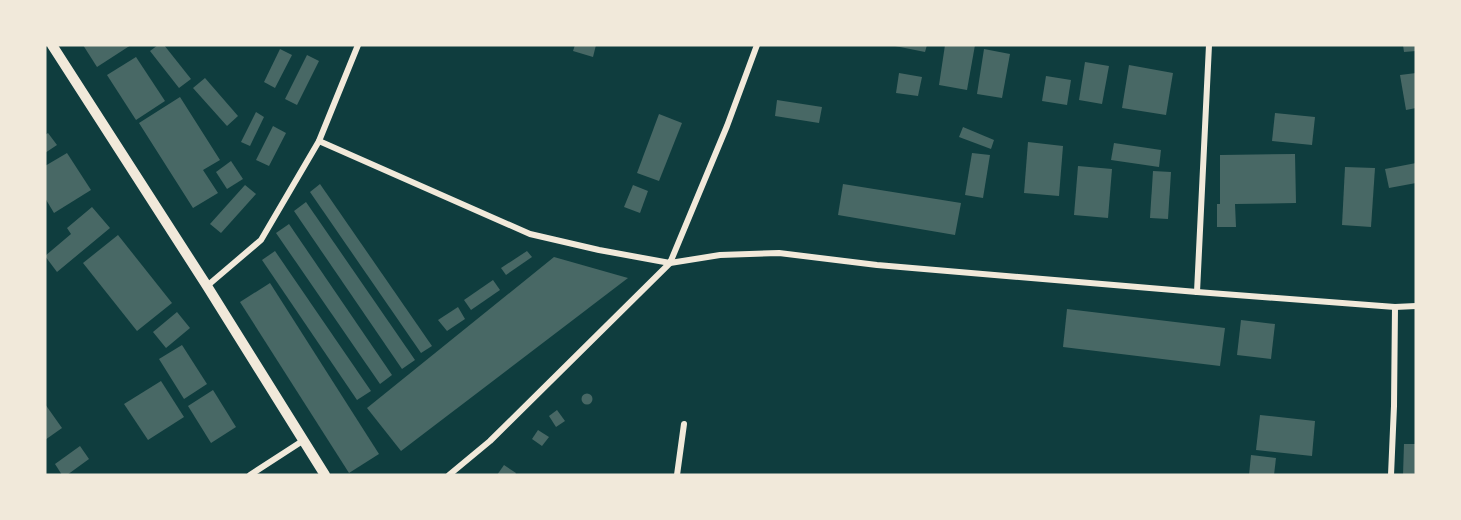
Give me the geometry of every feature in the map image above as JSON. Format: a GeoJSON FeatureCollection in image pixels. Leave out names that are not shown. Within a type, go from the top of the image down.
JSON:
{"type":"FeatureCollection","features":[{"type":"Feature","properties":{"kind":"street"},"geometry":{"type":"LineString","coordinates":[[52,45],[325,475]]}},
{"type":"Feature","properties":{"kind":"street"},"geometry":{"type":"LineString","coordinates":[[207,286],[261,240],[319,141],[358,45]]}},
{"type":"Feature","properties":{"kind":"street"},"geometry":{"type":"LineString","coordinates":[[449,475],[490,441],[670,263],[727,126],[756,45]]}},
{"type":"Feature","properties":{"kind":"street"},"geometry":{"type":"LineString","coordinates":[[1197,292],[1209,45]]}},
{"type":"Feature","properties":{"kind":"street"},"geometry":{"type":"LineString","coordinates":[[319,141],[530,234],[670,263],[720,255],[779,253],[877,265],[1197,292],[1416,306]]}},
{"type":"Feature","properties":{"kind":"street"},"geometry":{"type":"LineString","coordinates":[[1391,475],[1395,306]]}},
{"type":"Feature","properties":{"kind":"street"},"geometry":{"type":"LineString","coordinates":[[677,475],[684,424]]}},
{"type":"Feature","properties":{"kind":"street"},"geometry":{"type":"LineString","coordinates":[[250,475],[304,440]]}},
{"type":"Feature","properties":{"kind":"building"},"geometry":{"type":"Polygon","coordinates":[[[83,45],[131,45],[97,67],[83,45]]]}},
{"type":"Feature","properties":{"kind":"building"},"geometry":{"type":"Polygon","coordinates":[[[158,45],[164,45],[191,79],[179,88],[150,51],[158,45]]]}},
{"type":"Feature","properties":{"kind":"building"},"geometry":{"type":"Polygon","coordinates":[[[575,45],[596,45],[593,57],[573,51],[575,45]]]}},
{"type":"Feature","properties":{"kind":"building"},"geometry":{"type":"Polygon","coordinates":[[[890,45],[927,45],[925,52],[890,45]]]}},
{"type":"Feature","properties":{"kind":"building"},"geometry":{"type":"Polygon","coordinates":[[[945,45],[975,45],[967,90],[939,85],[945,45]]]}},
{"type":"Feature","properties":{"kind":"building"},"geometry":{"type":"Polygon","coordinates":[[[1403,45],[1416,45],[1416,51],[1404,52],[1403,45]]]}},
{"type":"Feature","properties":{"kind":"building"},"geometry":{"type":"Polygon","coordinates":[[[280,49],[292,55],[275,88],[264,82],[280,49]]]}},
{"type":"Feature","properties":{"kind":"building"},"geometry":{"type":"Polygon","coordinates":[[[984,49],[1010,54],[1002,98],[977,94],[984,49]]]}},
{"type":"Feature","properties":{"kind":"building"},"geometry":{"type":"Polygon","coordinates":[[[307,55],[319,61],[297,105],[285,99],[307,55]]]}},
{"type":"Feature","properties":{"kind":"building"},"geometry":{"type":"Polygon","coordinates":[[[136,57],[165,101],[136,120],[107,75],[136,57]]]}},
{"type":"Feature","properties":{"kind":"building"},"geometry":{"type":"Polygon","coordinates":[[[1085,62],[1109,66],[1102,104],[1079,100],[1085,62]]]}},
{"type":"Feature","properties":{"kind":"building"},"geometry":{"type":"Polygon","coordinates":[[[1129,65],[1173,73],[1166,115],[1122,108],[1129,65]]]}},
{"type":"Feature","properties":{"kind":"building"},"geometry":{"type":"Polygon","coordinates":[[[899,73],[922,77],[918,96],[896,93],[899,73]]]}},
{"type":"Feature","properties":{"kind":"building"},"geometry":{"type":"Polygon","coordinates":[[[1416,73],[1416,108],[1406,110],[1400,75],[1416,73]]]}},
{"type":"Feature","properties":{"kind":"building"},"geometry":{"type":"Polygon","coordinates":[[[1046,76],[1071,80],[1067,105],[1042,101],[1046,76]]]}},
{"type":"Feature","properties":{"kind":"building"},"geometry":{"type":"Polygon","coordinates":[[[205,78],[238,116],[227,126],[193,88],[205,78]]]}},
{"type":"Feature","properties":{"kind":"building"},"geometry":{"type":"Polygon","coordinates":[[[180,97],[220,160],[203,170],[218,193],[193,208],[139,123],[180,97]]]}},
{"type":"Feature","properties":{"kind":"building"},"geometry":{"type":"Polygon","coordinates":[[[777,100],[822,107],[819,123],[775,116],[777,100]]]}},
{"type":"Feature","properties":{"kind":"building"},"geometry":{"type":"Polygon","coordinates":[[[256,112],[264,117],[250,146],[241,142],[256,112]]]}},
{"type":"Feature","properties":{"kind":"building"},"geometry":{"type":"Polygon","coordinates":[[[1275,113],[1315,117],[1312,145],[1272,141],[1275,113]]]}},
{"type":"Feature","properties":{"kind":"building"},"geometry":{"type":"Polygon","coordinates":[[[659,114],[682,123],[659,181],[637,173],[659,114]]]}},
{"type":"Feature","properties":{"kind":"building"},"geometry":{"type":"Polygon","coordinates":[[[273,126],[286,133],[269,166],[256,160],[273,126]]]}},
{"type":"Feature","properties":{"kind":"building"},"geometry":{"type":"Polygon","coordinates":[[[963,127],[994,140],[991,149],[959,137],[963,127]]]}},
{"type":"Feature","properties":{"kind":"building"},"geometry":{"type":"Polygon","coordinates":[[[48,133],[57,145],[45,153],[45,135],[48,133]]]}},
{"type":"Feature","properties":{"kind":"building"},"geometry":{"type":"Polygon","coordinates":[[[1028,142],[1063,146],[1059,196],[1024,193],[1028,142]]]}},
{"type":"Feature","properties":{"kind":"building"},"geometry":{"type":"Polygon","coordinates":[[[1114,143],[1161,150],[1159,167],[1111,160],[1114,143]]]}},
{"type":"Feature","properties":{"kind":"building"},"geometry":{"type":"Polygon","coordinates":[[[67,153],[91,190],[54,213],[45,198],[45,166],[67,153]]]}},
{"type":"Feature","properties":{"kind":"building"},"geometry":{"type":"Polygon","coordinates":[[[972,153],[990,155],[983,198],[965,195],[972,153]]]}},
{"type":"Feature","properties":{"kind":"building"},"geometry":{"type":"Polygon","coordinates":[[[1295,154],[1296,203],[1235,204],[1236,227],[1217,227],[1217,204],[1220,204],[1220,155],[1295,154]]]}},
{"type":"Feature","properties":{"kind":"building"},"geometry":{"type":"Polygon","coordinates":[[[231,161],[243,179],[227,189],[216,172],[231,161]]]}},
{"type":"Feature","properties":{"kind":"building"},"geometry":{"type":"Polygon","coordinates":[[[1416,163],[1416,183],[1389,188],[1385,169],[1416,163]]]}},
{"type":"Feature","properties":{"kind":"building"},"geometry":{"type":"Polygon","coordinates":[[[1078,166],[1112,169],[1108,218],[1074,215],[1078,166]]]}},
{"type":"Feature","properties":{"kind":"building"},"geometry":{"type":"Polygon","coordinates":[[[1345,167],[1375,168],[1371,227],[1342,225],[1345,167]]]}},
{"type":"Feature","properties":{"kind":"building"},"geometry":{"type":"Polygon","coordinates":[[[1153,171],[1171,172],[1168,219],[1150,218],[1153,171]]]}},
{"type":"Feature","properties":{"kind":"building"},"geometry":{"type":"Polygon","coordinates":[[[320,184],[432,346],[421,353],[310,192],[320,184]]]}},
{"type":"Feature","properties":{"kind":"building"},"geometry":{"type":"Polygon","coordinates":[[[843,184],[961,203],[955,235],[838,215],[843,184]]]}},
{"type":"Feature","properties":{"kind":"building"},"geometry":{"type":"Polygon","coordinates":[[[245,185],[256,194],[221,233],[210,224],[245,185]]]}},
{"type":"Feature","properties":{"kind":"building"},"geometry":{"type":"Polygon","coordinates":[[[633,185],[648,191],[640,213],[624,207],[633,185]]]}},
{"type":"Feature","properties":{"kind":"building"},"geometry":{"type":"Polygon","coordinates":[[[306,202],[415,360],[402,369],[294,211],[306,202]]]}},
{"type":"Feature","properties":{"kind":"building"},"geometry":{"type":"Polygon","coordinates":[[[92,207],[110,228],[57,272],[45,256],[71,234],[67,228],[92,207]]]}},
{"type":"Feature","properties":{"kind":"building"},"geometry":{"type":"Polygon","coordinates":[[[289,224],[392,375],[380,384],[276,233],[289,224]]]}},
{"type":"Feature","properties":{"kind":"building"},"geometry":{"type":"Polygon","coordinates":[[[118,235],[172,303],[137,331],[83,263],[118,235]]]}},
{"type":"Feature","properties":{"kind":"building"},"geometry":{"type":"Polygon","coordinates":[[[275,251],[371,391],[357,400],[262,260],[275,251]]]}},
{"type":"Feature","properties":{"kind":"building"},"geometry":{"type":"Polygon","coordinates":[[[527,251],[532,257],[506,275],[501,268],[527,251]]]}},
{"type":"Feature","properties":{"kind":"building"},"geometry":{"type":"Polygon","coordinates":[[[554,257],[628,278],[401,451],[367,408],[554,257]]]}},
{"type":"Feature","properties":{"kind":"building"},"geometry":{"type":"Polygon","coordinates":[[[493,280],[500,290],[471,310],[464,300],[493,280]]]}},
{"type":"Feature","properties":{"kind":"building"},"geometry":{"type":"Polygon","coordinates":[[[270,283],[379,454],[349,473],[240,302],[270,283]]]}},
{"type":"Feature","properties":{"kind":"building"},"geometry":{"type":"Polygon","coordinates":[[[458,307],[465,319],[447,331],[438,320],[458,307]]]}},
{"type":"Feature","properties":{"kind":"building"},"geometry":{"type":"Polygon","coordinates":[[[1067,309],[1225,328],[1220,366],[1063,347],[1067,309]]]}},
{"type":"Feature","properties":{"kind":"building"},"geometry":{"type":"Polygon","coordinates":[[[177,312],[190,328],[166,348],[153,332],[177,312]]]}},
{"type":"Feature","properties":{"kind":"building"},"geometry":{"type":"Polygon","coordinates":[[[1241,320],[1275,324],[1271,359],[1237,355],[1241,320]]]}},
{"type":"Feature","properties":{"kind":"building"},"geometry":{"type":"Polygon","coordinates":[[[182,345],[207,384],[184,399],[159,359],[182,345]]]}},
{"type":"Feature","properties":{"kind":"building"},"geometry":{"type":"Polygon","coordinates":[[[161,381],[184,417],[148,440],[124,404],[161,381]]]}},
{"type":"Feature","properties":{"kind":"building"},"geometry":{"type":"Polygon","coordinates":[[[213,390],[236,427],[211,443],[188,406],[213,390]]]}},
{"type":"Feature","properties":{"kind":"building"},"geometry":{"type":"Polygon","coordinates":[[[587,394],[591,395],[591,403],[587,404],[583,403],[582,399],[583,395],[587,394]]]}},
{"type":"Feature","properties":{"kind":"building"},"geometry":{"type":"Polygon","coordinates":[[[45,404],[62,428],[45,440],[45,404]]]}},
{"type":"Feature","properties":{"kind":"building"},"geometry":{"type":"Polygon","coordinates":[[[557,410],[565,421],[556,427],[549,416],[557,410]]]}},
{"type":"Feature","properties":{"kind":"building"},"geometry":{"type":"Polygon","coordinates":[[[1260,415],[1315,421],[1312,456],[1256,450],[1260,415]]]}},
{"type":"Feature","properties":{"kind":"building"},"geometry":{"type":"Polygon","coordinates":[[[538,430],[549,437],[542,446],[532,439],[538,430]]]}},
{"type":"Feature","properties":{"kind":"building"},"geometry":{"type":"Polygon","coordinates":[[[1404,444],[1416,444],[1416,475],[1403,475],[1404,444]]]}},
{"type":"Feature","properties":{"kind":"building"},"geometry":{"type":"Polygon","coordinates":[[[80,446],[89,459],[67,475],[62,475],[55,464],[80,446]]]}},
{"type":"Feature","properties":{"kind":"building"},"geometry":{"type":"Polygon","coordinates":[[[1251,455],[1276,458],[1274,475],[1249,475],[1251,455]]]}},
{"type":"Feature","properties":{"kind":"building"},"geometry":{"type":"Polygon","coordinates":[[[504,465],[516,473],[515,475],[497,475],[504,465]]]}}]}
